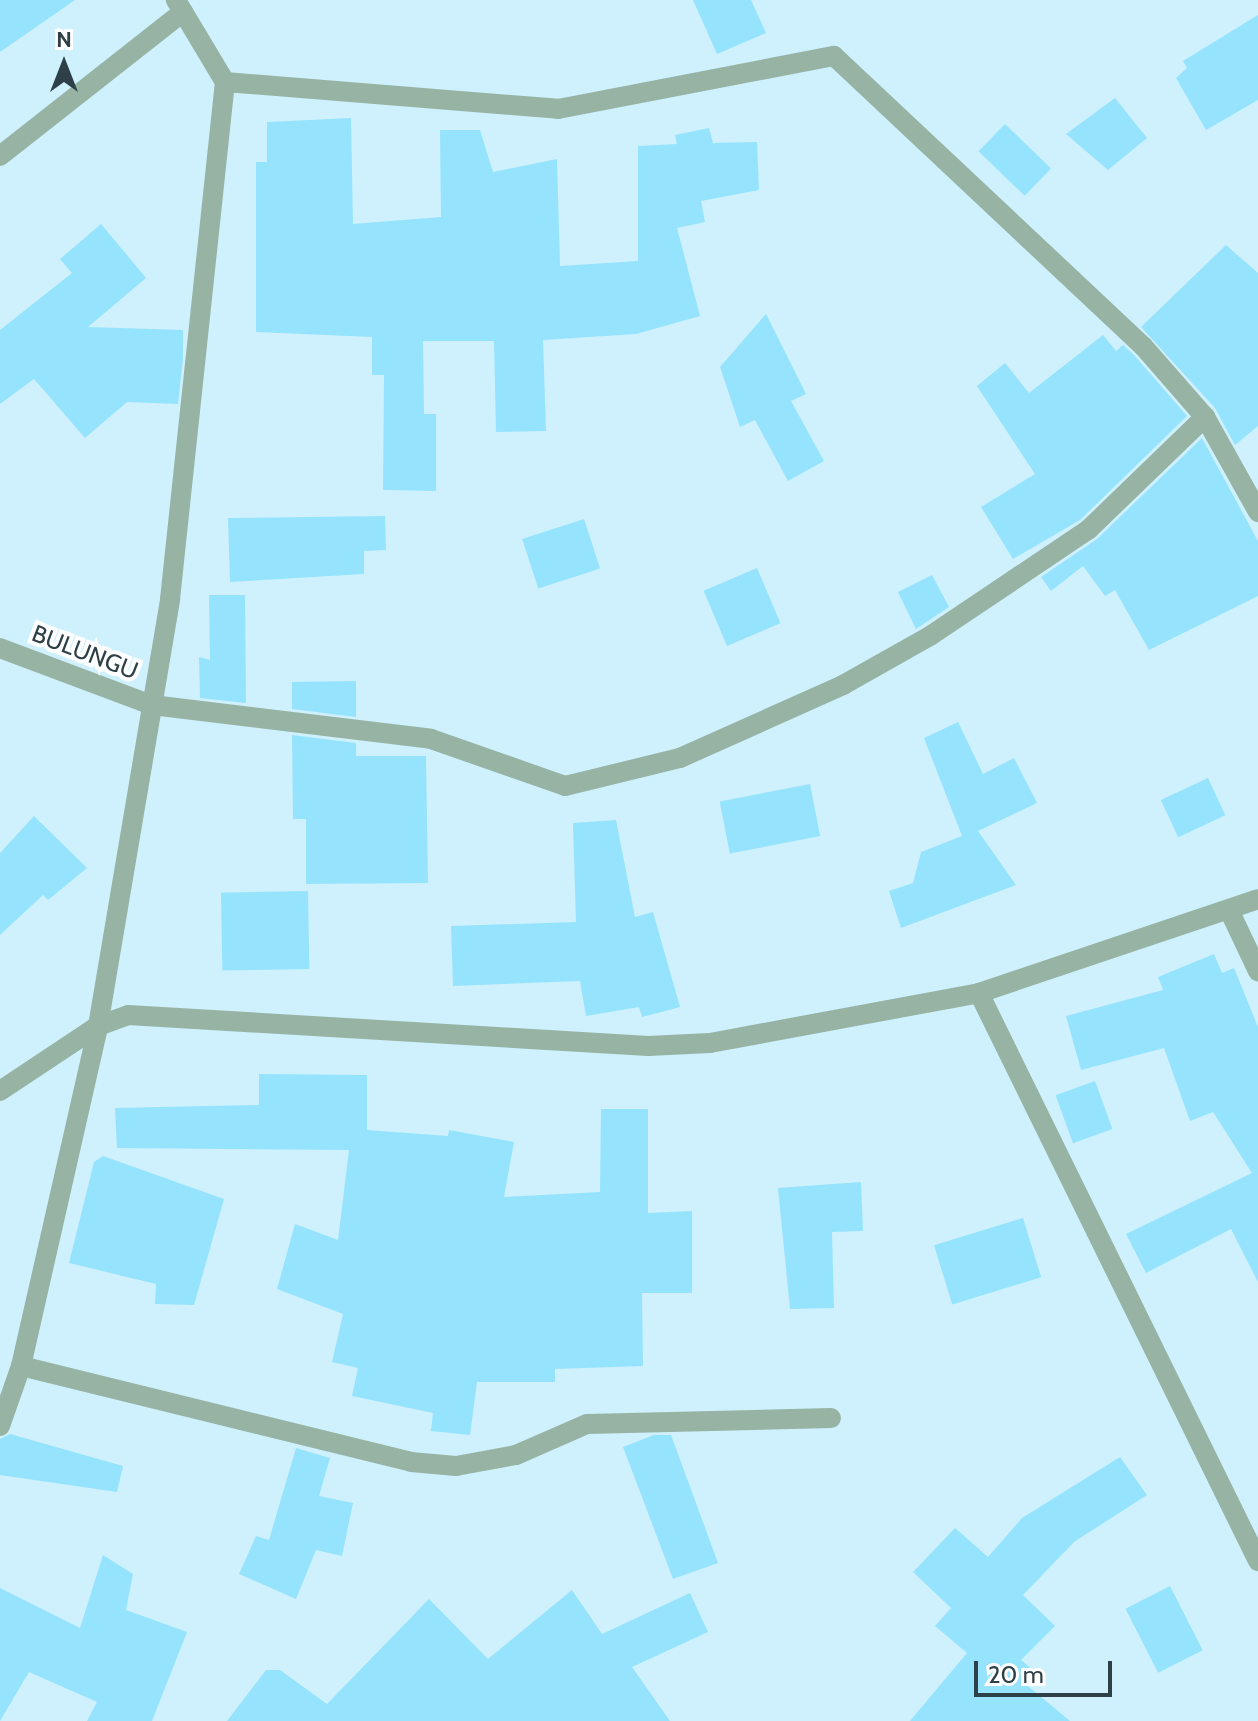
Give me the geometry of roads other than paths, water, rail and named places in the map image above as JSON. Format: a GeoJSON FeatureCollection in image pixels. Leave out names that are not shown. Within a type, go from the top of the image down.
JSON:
{"type":"FeatureCollection","features":[{"type":"Feature","properties":{"kind":"street"},"geometry":{"type":"LineString","coordinates":[[0,156],[180,6],[225,82],[152,705],[98,1026],[21,1366],[0,1426]]}},
{"type":"Feature","properties":{"kind":"street"},"geometry":{"type":"LineString","coordinates":[[225,82],[558,109],[834,56],[1143,346],[1205,417],[1258,512]]}},
{"type":"Feature","properties":{"kind":"street","name":"BULUNGU"},"geometry":{"type":"LineString","coordinates":[[0,648],[152,705],[431,739],[565,786],[680,758],[843,685],[930,636],[1088,530],[1205,417]]}},
{"type":"Feature","properties":{"kind":"street"},"geometry":{"type":"LineString","coordinates":[[0,1091],[98,1026],[128,1015],[648,1046],[710,1043],[979,993],[1258,899]]}},
{"type":"Feature","properties":{"kind":"street"},"geometry":{"type":"LineString","coordinates":[[1229,910],[1258,971]]}},
{"type":"Feature","properties":{"kind":"street"},"geometry":{"type":"LineString","coordinates":[[979,993],[1258,1561]]}},
{"type":"Feature","properties":{"kind":"street"},"geometry":{"type":"LineString","coordinates":[[21,1366],[411,1462],[456,1466],[516,1455],[587,1424],[831,1418]]}}]}
